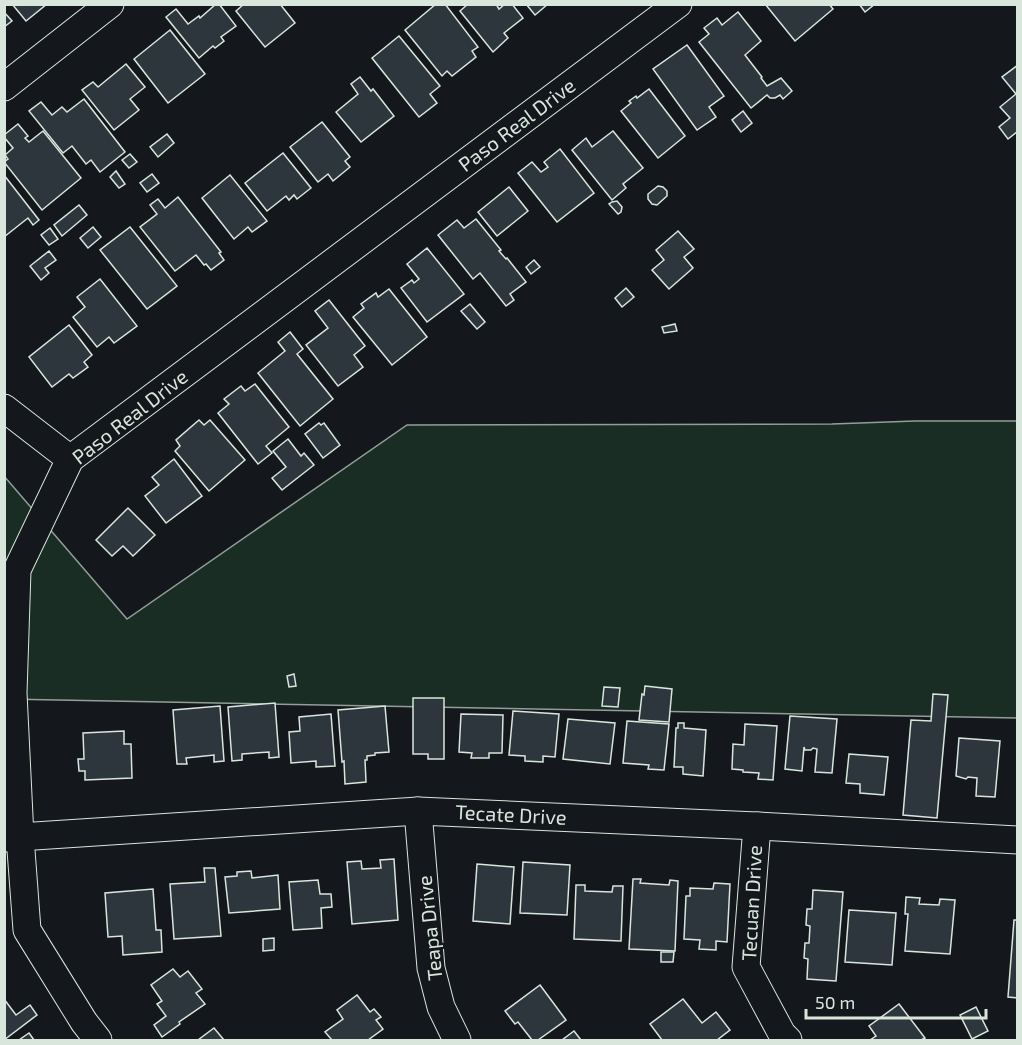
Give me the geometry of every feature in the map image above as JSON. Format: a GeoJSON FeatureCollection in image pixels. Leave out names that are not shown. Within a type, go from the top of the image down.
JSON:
{"type":"FeatureCollection","features":[{"type":"Feature","properties":{"kind":"street"},"geometry":{"type":"LineString","coordinates":[[4,87],[110,4]]}},
{"type":"Feature","properties":{"kind":"street","name":"Paso Real Drive"},"geometry":{"type":"LineString","coordinates":[[98,1041],[27,930],[12,838],[17,570],[70,459],[678,4]]}},
{"type":"Feature","properties":{"kind":"street"},"geometry":{"type":"LineString","coordinates":[[4,408],[70,459]]}},
{"type":"Feature","properties":{"kind":"street","name":"Tecate Drive"},"geometry":{"type":"LineString","coordinates":[[12,838],[418,811],[1017,840]]}},
{"type":"Feature","properties":{"kind":"street","name":"Teapa Drive"},"geometry":{"type":"LineString","coordinates":[[418,811],[431,968],[441,1008],[457,1041]]}},
{"type":"Feature","properties":{"kind":"street","name":"Tecuan Drive"},"geometry":{"type":"LineString","coordinates":[[757,826],[746,968],[788,1041]]}},
{"type":"Feature","properties":{"kind":"green space"},"geometry":{"type":"Polygon","coordinates":[[[1017,421],[1017,718],[5,699],[4,476],[127,619],[407,425],[832,424],[1017,421]]]}},
{"type":"Feature","properties":{"kind":"building"},"geometry":{"type":"Polygon","coordinates":[[[12,4],[47,4],[26,21],[12,4]]]}},
{"type":"Feature","properties":{"kind":"building"},"geometry":{"type":"Polygon","coordinates":[[[219,4],[236,26],[221,37],[224,41],[215,48],[213,46],[199,58],[166,17],[176,9],[188,24],[199,16],[200,18],[219,4]]]}},
{"type":"Feature","properties":{"kind":"building"},"geometry":{"type":"Polygon","coordinates":[[[244,4],[280,4],[295,23],[265,47],[236,11],[244,4]]]}},
{"type":"Feature","properties":{"kind":"building"},"geometry":{"type":"Polygon","coordinates":[[[436,4],[445,4],[478,47],[472,51],[476,57],[452,76],[447,71],[442,76],[405,30],[436,4]]]}},
{"type":"Feature","properties":{"kind":"building"},"geometry":{"type":"Polygon","coordinates":[[[468,4],[496,4],[499,9],[505,4],[512,4],[523,18],[504,33],[508,38],[493,52],[460,11],[468,4]]]}},
{"type":"Feature","properties":{"kind":"building"},"geometry":{"type":"Polygon","coordinates":[[[526,4],[548,4],[535,15],[526,4]]]}},
{"type":"Feature","properties":{"kind":"building"},"geometry":{"type":"Polygon","coordinates":[[[765,4],[829,4],[833,9],[795,41],[765,4]]]}},
{"type":"Feature","properties":{"kind":"building"},"geometry":{"type":"Polygon","coordinates":[[[859,4],[875,4],[865,12],[859,4]]]}},
{"type":"Feature","properties":{"kind":"building"},"geometry":{"type":"Polygon","coordinates":[[[4,12],[12,21],[4,27],[4,12]]]}},
{"type":"Feature","properties":{"kind":"building"},"geometry":{"type":"Polygon","coordinates":[[[738,12],[761,41],[745,55],[767,86],[781,78],[792,91],[783,99],[780,95],[770,98],[767,95],[751,108],[699,42],[709,34],[704,28],[717,18],[722,25],[738,12]]]}},
{"type":"Feature","properties":{"kind":"building"},"geometry":{"type":"Polygon","coordinates":[[[170,30],[205,74],[168,103],[134,59],[170,30]]]}},
{"type":"Feature","properties":{"kind":"building"},"geometry":{"type":"Polygon","coordinates":[[[399,36],[440,86],[430,94],[437,103],[419,117],[372,58],[399,36]]]}},
{"type":"Feature","properties":{"kind":"building"},"geometry":{"type":"Polygon","coordinates":[[[687,45],[724,96],[709,107],[716,117],[697,130],[653,69],[687,45]]]}},
{"type":"Feature","properties":{"kind":"building"},"geometry":{"type":"Polygon","coordinates":[[[126,64],[145,87],[130,99],[139,110],[114,130],[82,90],[93,82],[98,87],[126,64]]]}},
{"type":"Feature","properties":{"kind":"building"},"geometry":{"type":"Polygon","coordinates":[[[1018,65],[1018,131],[1008,139],[999,127],[1010,118],[1000,107],[1016,94],[1002,77],[1018,65]]]}},
{"type":"Feature","properties":{"kind":"building"},"geometry":{"type":"Polygon","coordinates":[[[360,77],[371,91],[373,89],[394,116],[361,142],[336,112],[358,94],[351,84],[360,77]]]}},
{"type":"Feature","properties":{"kind":"building"},"geometry":{"type":"Polygon","coordinates":[[[649,89],[685,136],[658,158],[621,111],[631,103],[629,101],[649,89]]]}},
{"type":"Feature","properties":{"kind":"building"},"geometry":{"type":"Polygon","coordinates":[[[84,99],[125,152],[100,172],[91,160],[86,164],[72,146],[63,153],[29,111],[41,102],[52,115],[62,107],[67,112],[84,99]]]}},
{"type":"Feature","properties":{"kind":"building"},"geometry":{"type":"Polygon","coordinates":[[[743,111],[752,123],[741,132],[732,120],[743,111]]]}},
{"type":"Feature","properties":{"kind":"building"},"geometry":{"type":"Polygon","coordinates":[[[322,122],[350,157],[345,161],[350,167],[333,181],[328,174],[318,182],[290,147],[322,122]]]}},
{"type":"Feature","properties":{"kind":"building"},"geometry":{"type":"Polygon","coordinates":[[[18,124],[28,136],[25,138],[29,142],[43,131],[81,178],[42,210],[4,162],[8,159],[5,155],[13,148],[4,135],[18,124]]]}},
{"type":"Feature","properties":{"kind":"building"},"geometry":{"type":"Polygon","coordinates":[[[613,131],[643,168],[623,184],[626,188],[612,200],[572,150],[586,138],[592,147],[613,131]]]}},
{"type":"Feature","properties":{"kind":"building"},"geometry":{"type":"Polygon","coordinates":[[[167,134],[174,143],[158,157],[150,147],[167,134]]]}},
{"type":"Feature","properties":{"kind":"building"},"geometry":{"type":"Polygon","coordinates":[[[560,149],[594,193],[557,222],[518,173],[532,162],[541,172],[548,167],[544,162],[560,149]]]}},
{"type":"Feature","properties":{"kind":"building"},"geometry":{"type":"Polygon","coordinates":[[[283,153],[311,188],[297,199],[294,195],[289,200],[286,196],[267,211],[245,183],[283,153]]]}},
{"type":"Feature","properties":{"kind":"building"},"geometry":{"type":"Polygon","coordinates":[[[130,154],[137,162],[129,168],[122,160],[130,154]]]}},
{"type":"Feature","properties":{"kind":"building"},"geometry":{"type":"Polygon","coordinates":[[[116,171],[125,184],[119,188],[110,177],[116,171]]]}},
{"type":"Feature","properties":{"kind":"building"},"geometry":{"type":"Polygon","coordinates":[[[152,174],[159,183],[147,192],[140,183],[152,174]]]}},
{"type":"Feature","properties":{"kind":"building"},"geometry":{"type":"Polygon","coordinates":[[[4,175],[39,220],[33,225],[28,218],[4,237],[4,175]]]}},
{"type":"Feature","properties":{"kind":"building"},"geometry":{"type":"Polygon","coordinates":[[[230,175],[267,221],[252,232],[248,227],[234,239],[202,198],[230,175]]]}},
{"type":"Feature","properties":{"kind":"building"},"geometry":{"type":"Polygon","coordinates":[[[658,186],[667,191],[667,196],[657,205],[652,204],[648,199],[648,194],[658,186]]]}},
{"type":"Feature","properties":{"kind":"building"},"geometry":{"type":"Polygon","coordinates":[[[509,187],[528,211],[497,236],[478,212],[509,187]]]}},
{"type":"Feature","properties":{"kind":"building"},"geometry":{"type":"Polygon","coordinates":[[[178,197],[221,252],[219,253],[224,260],[211,270],[196,255],[175,271],[140,227],[157,214],[150,205],[158,199],[165,208],[178,197]]]}},
{"type":"Feature","properties":{"kind":"building"},"geometry":{"type":"Polygon","coordinates":[[[617,201],[622,207],[618,214],[609,204],[617,201]]]}},
{"type":"Feature","properties":{"kind":"building"},"geometry":{"type":"Polygon","coordinates":[[[79,205],[87,215],[62,236],[54,225],[79,205]]]}},
{"type":"Feature","properties":{"kind":"building"},"geometry":{"type":"Polygon","coordinates":[[[476,219],[501,250],[499,251],[526,282],[510,294],[514,300],[506,306],[480,273],[473,279],[438,235],[457,220],[464,228],[476,219]]]}},
{"type":"Feature","properties":{"kind":"building"},"geometry":{"type":"Polygon","coordinates":[[[93,227],[101,237],[88,248],[80,238],[93,227]]]}},
{"type":"Feature","properties":{"kind":"building"},"geometry":{"type":"Polygon","coordinates":[[[130,227],[177,286],[147,309],[100,250],[130,227]]]}},
{"type":"Feature","properties":{"kind":"building"},"geometry":{"type":"Polygon","coordinates":[[[50,228],[58,239],[49,245],[41,235],[50,228]]]}},
{"type":"Feature","properties":{"kind":"building"},"geometry":{"type":"Polygon","coordinates":[[[678,231],[694,249],[684,257],[693,268],[669,289],[652,270],[664,260],[656,250],[678,231]]]}},
{"type":"Feature","properties":{"kind":"building"},"geometry":{"type":"Polygon","coordinates":[[[427,248],[464,294],[427,322],[401,288],[412,280],[414,283],[419,279],[407,264],[427,248]]]}},
{"type":"Feature","properties":{"kind":"building"},"geometry":{"type":"Polygon","coordinates":[[[49,251],[56,260],[45,268],[49,273],[41,280],[30,266],[49,251]]]}},
{"type":"Feature","properties":{"kind":"building"},"geometry":{"type":"Polygon","coordinates":[[[534,260],[540,267],[531,274],[526,267],[534,260]]]}},
{"type":"Feature","properties":{"kind":"building"},"geometry":{"type":"Polygon","coordinates":[[[100,279],[137,326],[114,343],[109,337],[97,347],[73,317],[85,307],[77,297],[100,279]]]}},
{"type":"Feature","properties":{"kind":"building"},"geometry":{"type":"Polygon","coordinates":[[[626,288],[634,297],[622,307],[615,298],[626,288]]]}},
{"type":"Feature","properties":{"kind":"building"},"geometry":{"type":"Polygon","coordinates":[[[389,289],[427,337],[392,365],[353,317],[364,308],[361,304],[376,293],[378,297],[389,289]]]}},
{"type":"Feature","properties":{"kind":"building"},"geometry":{"type":"Polygon","coordinates":[[[329,300],[365,346],[354,355],[363,367],[338,386],[306,345],[328,328],[315,311],[329,300]]]}},
{"type":"Feature","properties":{"kind":"building"},"geometry":{"type":"Polygon","coordinates":[[[470,304],[485,322],[477,329],[461,311],[470,304]]]}},
{"type":"Feature","properties":{"kind":"building"},"geometry":{"type":"Polygon","coordinates":[[[675,324],[677,331],[664,333],[662,327],[675,324]]]}},
{"type":"Feature","properties":{"kind":"building"},"geometry":{"type":"Polygon","coordinates":[[[69,325],[92,355],[84,362],[88,367],[73,378],[69,374],[52,387],[29,357],[69,325]]]}},
{"type":"Feature","properties":{"kind":"building"},"geometry":{"type":"Polygon","coordinates":[[[290,332],[303,349],[297,354],[333,399],[300,426],[258,373],[285,351],[278,342],[290,332]]]}},
{"type":"Feature","properties":{"kind":"building"},"geometry":{"type":"Polygon","coordinates":[[[255,384],[289,427],[266,446],[272,453],[258,464],[218,413],[229,404],[224,399],[241,386],[245,391],[255,384]]]}},
{"type":"Feature","properties":{"kind":"building"},"geometry":{"type":"Polygon","coordinates":[[[199,420],[204,425],[210,420],[245,460],[209,491],[175,451],[180,446],[176,440],[199,420]]]}},
{"type":"Feature","properties":{"kind":"building"},"geometry":{"type":"Polygon","coordinates":[[[319,423],[321,425],[324,423],[340,445],[323,458],[305,434],[319,423]]]}},
{"type":"Feature","properties":{"kind":"building"},"geometry":{"type":"Polygon","coordinates":[[[288,439],[301,456],[304,453],[314,465],[282,490],[272,478],[286,467],[273,451],[288,439]]]}},
{"type":"Feature","properties":{"kind":"building"},"geometry":{"type":"Polygon","coordinates":[[[174,459],[202,496],[166,523],[145,496],[159,485],[152,477],[174,459]]]}},
{"type":"Feature","properties":{"kind":"building"},"geometry":{"type":"Polygon","coordinates":[[[128,508],[155,535],[133,556],[123,546],[112,556],[96,540],[128,508]]]}},
{"type":"Feature","properties":{"kind":"building"},"geometry":{"type":"Polygon","coordinates":[[[294,674],[296,686],[289,687],[287,676],[294,674]]]}},
{"type":"Feature","properties":{"kind":"building"},"geometry":{"type":"Polygon","coordinates":[[[645,686],[672,689],[669,722],[639,720],[645,686]]]}},
{"type":"Feature","properties":{"kind":"building"},"geometry":{"type":"Polygon","coordinates":[[[604,687],[620,688],[618,707],[602,706],[604,687]]]}},
{"type":"Feature","properties":{"kind":"building"},"geometry":{"type":"Polygon","coordinates":[[[933,694],[948,695],[937,818],[903,815],[911,720],[931,721],[933,694]]]}},
{"type":"Feature","properties":{"kind":"building"},"geometry":{"type":"Polygon","coordinates":[[[413,698],[444,698],[444,759],[428,759],[428,754],[413,754],[413,698]]]}},
{"type":"Feature","properties":{"kind":"building"},"geometry":{"type":"Polygon","coordinates":[[[275,703],[279,757],[269,758],[269,752],[242,754],[242,760],[232,761],[228,707],[275,703]]]}},
{"type":"Feature","properties":{"kind":"building"},"geometry":{"type":"Polygon","coordinates":[[[220,706],[224,761],[214,762],[214,755],[186,758],[187,764],[177,764],[173,710],[220,706]]]}},
{"type":"Feature","properties":{"kind":"building"},"geometry":{"type":"Polygon","coordinates":[[[385,706],[389,752],[367,756],[365,760],[366,782],[345,784],[338,710],[385,706]]]}},
{"type":"Feature","properties":{"kind":"building"},"geometry":{"type":"Polygon","coordinates":[[[513,711],[559,714],[555,757],[543,756],[543,762],[525,761],[525,756],[509,755],[513,711]]]}},
{"type":"Feature","properties":{"kind":"building"},"geometry":{"type":"Polygon","coordinates":[[[331,714],[335,766],[316,767],[316,761],[291,763],[289,732],[300,731],[299,717],[331,714]]]}},
{"type":"Feature","properties":{"kind":"building"},"geometry":{"type":"Polygon","coordinates":[[[461,714],[503,715],[502,753],[489,753],[489,758],[471,758],[472,753],[459,752],[461,714]]]}},
{"type":"Feature","properties":{"kind":"building"},"geometry":{"type":"Polygon","coordinates":[[[790,716],[837,719],[832,773],[815,772],[817,749],[805,750],[804,747],[802,771],[785,769],[790,716]]]}},
{"type":"Feature","properties":{"kind":"building"},"geometry":{"type":"Polygon","coordinates":[[[568,719],[615,723],[610,764],[563,759],[568,719]]]}},
{"type":"Feature","properties":{"kind":"building"},"geometry":{"type":"Polygon","coordinates":[[[627,721],[669,724],[664,770],[648,769],[649,765],[623,763],[627,721]]]}},
{"type":"Feature","properties":{"kind":"building"},"geometry":{"type":"Polygon","coordinates":[[[678,723],[684,723],[684,728],[706,730],[703,776],[683,774],[683,767],[674,767],[678,723]]]}},
{"type":"Feature","properties":{"kind":"building"},"geometry":{"type":"Polygon","coordinates":[[[745,724],[777,726],[773,780],[758,779],[759,773],[732,769],[733,744],[744,745],[745,724]]]}},
{"type":"Feature","properties":{"kind":"building"},"geometry":{"type":"Polygon","coordinates":[[[124,731],[124,744],[131,744],[132,778],[85,780],[85,771],[79,771],[78,759],[84,759],[83,733],[124,731]]]}},
{"type":"Feature","properties":{"kind":"building"},"geometry":{"type":"Polygon","coordinates":[[[959,738],[1000,741],[995,797],[976,796],[977,778],[968,777],[966,779],[956,776],[959,738]]]}},
{"type":"Feature","properties":{"kind":"building"},"geometry":{"type":"Polygon","coordinates":[[[849,754],[888,757],[884,795],[860,793],[860,784],[846,783],[849,754]]]}},
{"type":"Feature","properties":{"kind":"building"},"geometry":{"type":"Polygon","coordinates":[[[394,859],[398,920],[352,924],[347,862],[361,861],[362,869],[381,868],[380,860],[394,859]]]}},
{"type":"Feature","properties":{"kind":"building"},"geometry":{"type":"Polygon","coordinates":[[[523,862],[570,865],[567,915],[520,913],[523,862]]]}},
{"type":"Feature","properties":{"kind":"building"},"geometry":{"type":"Polygon","coordinates":[[[477,864],[514,867],[510,924],[473,921],[477,864]]]}},
{"type":"Feature","properties":{"kind":"building"},"geometry":{"type":"Polygon","coordinates":[[[204,868],[215,868],[221,936],[174,939],[170,884],[205,882],[204,868]]]}},
{"type":"Feature","properties":{"kind":"building"},"geometry":{"type":"Polygon","coordinates":[[[251,871],[252,878],[278,875],[280,909],[229,913],[225,877],[237,876],[237,872],[251,871]]]}},
{"type":"Feature","properties":{"kind":"building"},"geometry":{"type":"Polygon","coordinates":[[[633,879],[641,879],[640,883],[669,885],[670,880],[678,881],[675,951],[629,949],[633,879]]]}},
{"type":"Feature","properties":{"kind":"building"},"geometry":{"type":"Polygon","coordinates":[[[318,880],[320,894],[331,894],[332,907],[321,908],[322,928],[293,930],[289,882],[318,880]]]}},
{"type":"Feature","properties":{"kind":"building"},"geometry":{"type":"Polygon","coordinates":[[[714,883],[730,884],[727,942],[716,941],[716,950],[699,949],[700,940],[684,939],[686,896],[690,896],[690,888],[713,889],[714,883]]]}},
{"type":"Feature","properties":{"kind":"building"},"geometry":{"type":"Polygon","coordinates":[[[576,885],[585,885],[585,891],[612,892],[613,886],[623,886],[621,941],[574,939],[576,885]]]}},
{"type":"Feature","properties":{"kind":"building"},"geometry":{"type":"Polygon","coordinates":[[[153,889],[156,930],[161,930],[162,952],[123,955],[122,936],[108,937],[105,893],[153,889]]]}},
{"type":"Feature","properties":{"kind":"building"},"geometry":{"type":"Polygon","coordinates":[[[813,890],[843,892],[836,981],[807,979],[808,959],[804,958],[805,943],[809,943],[810,926],[806,925],[807,909],[812,909],[813,890]]]}},
{"type":"Feature","properties":{"kind":"building"},"geometry":{"type":"Polygon","coordinates":[[[906,897],[920,898],[919,904],[939,905],[940,899],[955,900],[950,954],[905,951],[908,914],[905,914],[906,897]]]}},
{"type":"Feature","properties":{"kind":"building"},"geometry":{"type":"Polygon","coordinates":[[[849,910],[896,913],[892,965],[845,962],[849,910]]]}},
{"type":"Feature","properties":{"kind":"building"},"geometry":{"type":"Polygon","coordinates":[[[1014,920],[1018,920],[1018,998],[1008,997],[1014,920]]]}},
{"type":"Feature","properties":{"kind":"building"},"geometry":{"type":"Polygon","coordinates":[[[274,938],[274,950],[263,951],[263,939],[274,938]]]}},
{"type":"Feature","properties":{"kind":"building"},"geometry":{"type":"Polygon","coordinates":[[[661,952],[674,952],[673,962],[661,962],[661,952]]]}},
{"type":"Feature","properties":{"kind":"building"},"geometry":{"type":"Polygon","coordinates":[[[173,969],[180,977],[188,971],[202,989],[196,993],[205,1004],[162,1037],[154,1025],[166,1016],[157,1004],[162,1001],[151,985],[173,969]]]}},
{"type":"Feature","properties":{"kind":"building"},"geometry":{"type":"Polygon","coordinates":[[[540,985],[566,1020],[538,1040],[532,1040],[518,1022],[515,1024],[505,1011],[540,985]]]}},
{"type":"Feature","properties":{"kind":"building"},"geometry":{"type":"Polygon","coordinates":[[[357,995],[370,1012],[374,1009],[381,1017],[376,1020],[383,1029],[368,1040],[332,1040],[325,1032],[343,1019],[337,1010],[357,995]]]}},
{"type":"Feature","properties":{"kind":"building"},"geometry":{"type":"Polygon","coordinates":[[[4,999],[16,1015],[30,1005],[37,1015],[4,1040],[4,999]]]}},
{"type":"Feature","properties":{"kind":"building"},"geometry":{"type":"Polygon","coordinates":[[[683,999],[702,1023],[716,1012],[730,1030],[717,1040],[662,1040],[650,1024],[683,999]]]}},
{"type":"Feature","properties":{"kind":"building"},"geometry":{"type":"Polygon","coordinates":[[[899,1004],[925,1038],[921,1040],[870,1040],[876,1036],[869,1026],[899,1004]]]}},
{"type":"Feature","properties":{"kind":"building"},"geometry":{"type":"Polygon","coordinates":[[[976,1007],[988,1031],[972,1039],[960,1015],[976,1007]]]}},
{"type":"Feature","properties":{"kind":"building"},"geometry":{"type":"Polygon","coordinates":[[[214,1028],[224,1040],[198,1040],[214,1028]]]}},
{"type":"Feature","properties":{"kind":"building"},"geometry":{"type":"Polygon","coordinates":[[[574,1031],[581,1040],[562,1040],[574,1031]]]}},
{"type":"Feature","properties":{"kind":"building"},"geometry":{"type":"Polygon","coordinates":[[[29,1033],[34,1040],[19,1040],[29,1033]]]}}]}
